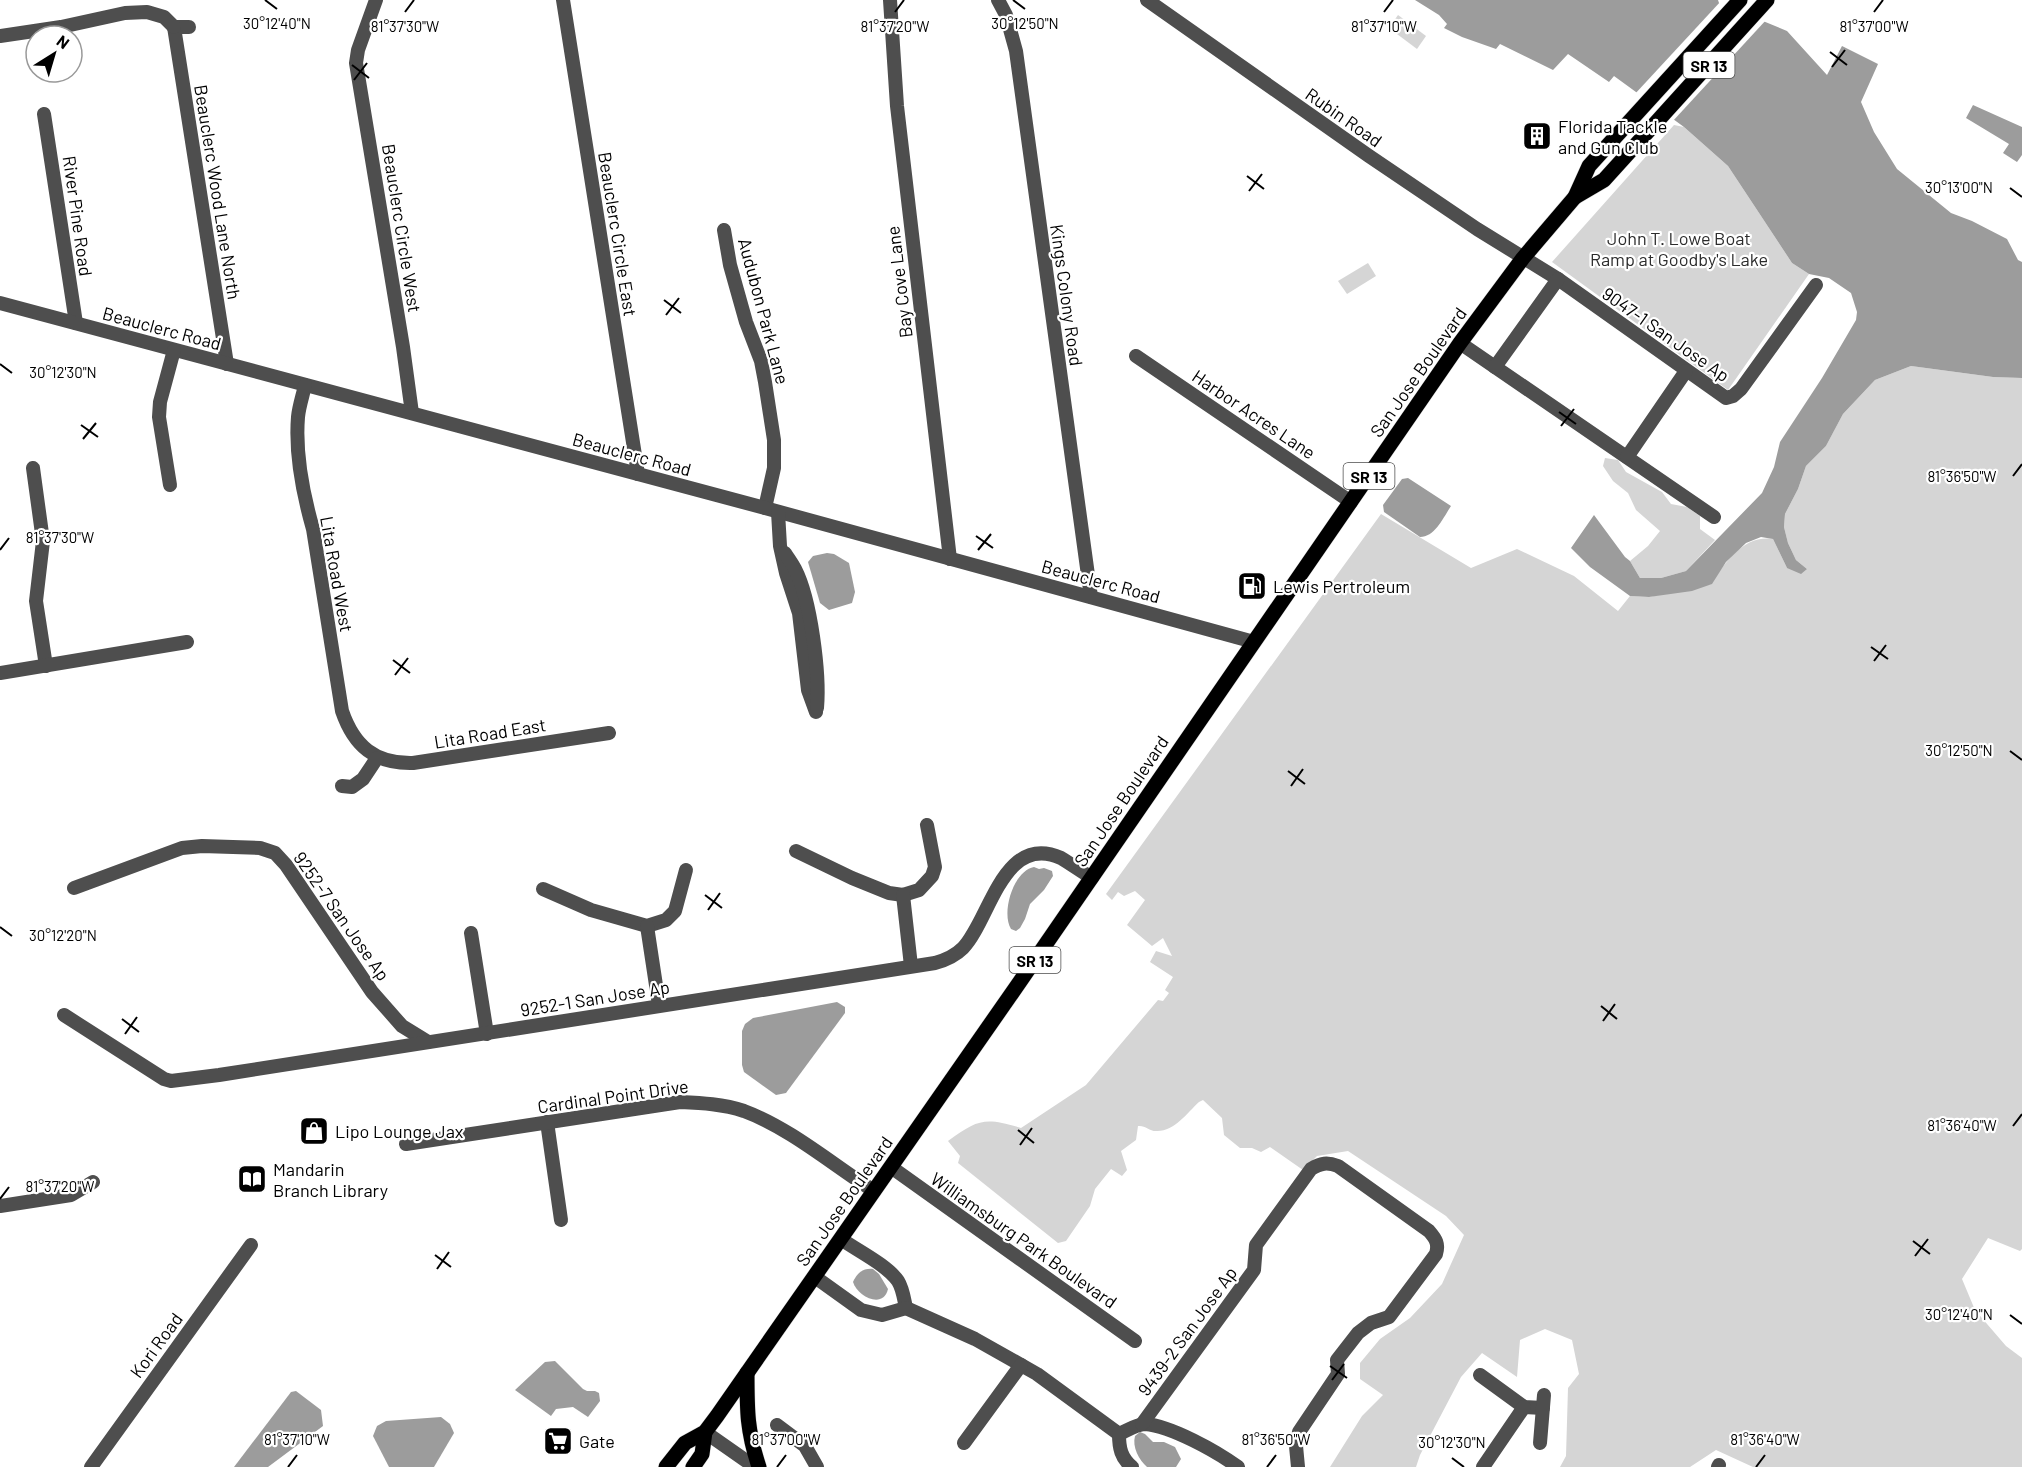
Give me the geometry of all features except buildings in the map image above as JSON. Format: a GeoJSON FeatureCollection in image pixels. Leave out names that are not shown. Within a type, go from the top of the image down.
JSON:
{"type":"FeatureCollection","features":[{"type":"Feature","properties":{"kind":"main road","name":"San Jose Boulevard"},"geometry":{"type":"LineString","coordinates":[[666,1467],[684,1443],[705,1432],[747,1373],[1092,878],[1460,343],[1523,258],[1575,197],[1589,166],[1639,108],[1740,0]]}},
{"type":"Feature","properties":{"kind":"main road","name":"San Jose Boulevard"},"geometry":{"type":"LineString","coordinates":[[1575,197],[1604,180],[1764,3]]}},
{"type":"Feature","properties":{"kind":"main road"},"geometry":{"type":"LineString","coordinates":[[747,1373],[747,1419],[757,1467]]}},
{"type":"Feature","properties":{"kind":"main road","name":"San Jose Boulevard"},"geometry":{"type":"LineString","coordinates":[[693,1467],[702,1454],[705,1432]]}},
{"type":"Feature","properties":{"kind":"street","name":"Beauclerc Circle West"},"geometry":{"type":"LineString","coordinates":[[376,0],[358,50],[356,63],[412,413]]}},
{"type":"Feature","properties":{"kind":"street","name":"Beauclerc Circle East"},"geometry":{"type":"LineString","coordinates":[[563,0],[638,474]]}},
{"type":"Feature","properties":{"kind":"street","name":"Bay Cove Lane"},"geometry":{"type":"LineString","coordinates":[[890,0],[897,106],[950,559]]}},
{"type":"Feature","properties":{"kind":"street","name":"Kings Colony Road"},"geometry":{"type":"LineString","coordinates":[[998,0],[1016,51],[1091,597]]}},
{"type":"Feature","properties":{"kind":"street","name":"Rubin Road"},"geometry":{"type":"LineString","coordinates":[[1147,0],[1369,156],[1523,258]]}},
{"type":"Feature","properties":{"kind":"street"},"geometry":{"type":"LineString","coordinates":[[0,36],[61,27],[125,13],[147,12],[164,17],[174,27],[189,27]]}},
{"type":"Feature","properties":{"kind":"street","name":"Beauclerc Wood Lane North"},"geometry":{"type":"LineString","coordinates":[[174,27],[226,364]]}},
{"type":"Feature","properties":{"kind":"street","name":"River Pine Road"},"geometry":{"type":"LineString","coordinates":[[44,114],[76,323]]}},
{"type":"Feature","properties":{"kind":"street","name":"Audubon Park Lane"},"geometry":{"type":"LineString","coordinates":[[724,230],[730,265],[746,322],[761,361],[774,440],[771,510],[786,573],[806,633]]}},
{"type":"Feature","properties":{"kind":"street","name":"9047-1 San Jose Ap"},"geometry":{"type":"LineString","coordinates":[[1523,258],[1558,279],[1726,398],[1733,396],[1741,389],[1816,285]]}},
{"type":"Feature","properties":{"kind":"street"},"geometry":{"type":"LineString","coordinates":[[1495,367],[1558,279]]}},
{"type":"Feature","properties":{"kind":"street","name":"Beauclerc Road"},"geometry":{"type":"LineString","coordinates":[[0,303],[1254,642]]}},
{"type":"Feature","properties":{"kind":"street"},"geometry":{"type":"LineString","coordinates":[[1460,343],[1714,516]]}},
{"type":"Feature","properties":{"kind":"street"},"geometry":{"type":"LineString","coordinates":[[170,485],[159,410],[174,350]]}},
{"type":"Feature","properties":{"kind":"street","name":"Harbor Acres Lane"},"geometry":{"type":"LineString","coordinates":[[1136,356],[1351,502]]}},
{"type":"Feature","properties":{"kind":"street"},"geometry":{"type":"LineString","coordinates":[[1627,457],[1686,371]]}},
{"type":"Feature","properties":{"kind":"street","name":"Lita Road West"},"geometry":{"type":"LineString","coordinates":[[305,385],[298,414],[299,457],[342,711],[353,736],[377,758]]}},
{"type":"Feature","properties":{"kind":"street"},"geometry":{"type":"LineString","coordinates":[[33,468],[43,541],[36,601],[46,666]]}},
{"type":"Feature","properties":{"kind":"street"},"geometry":{"type":"LineString","coordinates":[[0,673],[187,642]]}},
{"type":"Feature","properties":{"kind":"street","name":"Lita Road East"},"geometry":{"type":"LineString","coordinates":[[377,758],[412,763],[609,733]]}},
{"type":"Feature","properties":{"kind":"street"},"geometry":{"type":"LineString","coordinates":[[342,786],[352,787],[363,779],[377,758]]}},
{"type":"Feature","properties":{"kind":"street"},"geometry":{"type":"LineString","coordinates":[[796,850],[852,878],[889,893],[903,895],[919,890],[932,876],[935,867],[927,825]]}},
{"type":"Feature","properties":{"kind":"street","name":"9252-7 San Jose Ap"},"geometry":{"type":"LineString","coordinates":[[74,888],[182,848],[232,846],[265,849],[279,857],[286,865],[372,992],[402,1026],[428,1042]]}},
{"type":"Feature","properties":{"kind":"street","name":"9252-1 San Jose Ap"},"geometry":{"type":"LineString","coordinates":[[64,1015],[171,1082],[487,1034],[948,959],[965,946],[1003,878],[1015,864],[1026,857],[1041,855],[1061,858],[1092,878]]}},
{"type":"Feature","properties":{"kind":"street"},"geometry":{"type":"LineString","coordinates":[[543,890],[591,910],[647,926],[666,920],[675,911],[686,870]]}},
{"type":"Feature","properties":{"kind":"street"},"geometry":{"type":"LineString","coordinates":[[903,895],[911,966]]}},
{"type":"Feature","properties":{"kind":"street"},"geometry":{"type":"LineString","coordinates":[[647,926],[659,1005]]}},
{"type":"Feature","properties":{"kind":"street"},"geometry":{"type":"LineString","coordinates":[[471,933],[487,1034]]}},
{"type":"Feature","properties":{"kind":"street","name":"Cardinal Point Drive"},"geometry":{"type":"LineString","coordinates":[[406,1144],[680,1102],[720,1105],[764,1120],[874,1191]]}},
{"type":"Feature","properties":{"kind":"street"},"geometry":{"type":"LineString","coordinates":[[547,1122],[561,1220]]}},
{"type":"Feature","properties":{"kind":"street","name":"9439-2 San Jose Ap"},"geometry":{"type":"LineString","coordinates":[[1142,1424],[1254,1270],[1256,1245],[1311,1169],[1319,1164],[1329,1163],[1338,1166],[1429,1231],[1435,1237],[1438,1245],[1436,1254],[1389,1317],[1371,1323],[1358,1333],[1337,1360],[1338,1374],[1299,1432],[1296,1446],[1298,1467]]}},
{"type":"Feature","properties":{"kind":"street","name":"Williamsburg Park Boulevard"},"geometry":{"type":"LineString","coordinates":[[891,1167],[1135,1341]]}},
{"type":"Feature","properties":{"kind":"street"},"geometry":{"type":"LineString","coordinates":[[0,1206],[71,1195],[93,1182]]}},
{"type":"Feature","properties":{"kind":"street"},"geometry":{"type":"LineString","coordinates":[[841,1239],[889,1272],[898,1281],[906,1308]]}},
{"type":"Feature","properties":{"kind":"street","name":"Kori Road"},"geometry":{"type":"LineString","coordinates":[[91,1467],[251,1245]]}},
{"type":"Feature","properties":{"kind":"street"},"geometry":{"type":"LineString","coordinates":[[815,1277],[861,1310],[882,1315],[906,1308],[956,1329],[1037,1374],[1119,1434]]}},
{"type":"Feature","properties":{"kind":"street"},"geometry":{"type":"LineString","coordinates":[[964,1443],[1021,1365]]}},
{"type":"Feature","properties":{"kind":"street"},"geometry":{"type":"LineString","coordinates":[[1480,1375],[1524,1407]]}},
{"type":"Feature","properties":{"kind":"street"},"geometry":{"type":"LineString","coordinates":[[1483,1467],[1524,1407],[1544,1402],[1540,1443]]}},
{"type":"Feature","properties":{"kind":"street"},"geometry":{"type":"LineString","coordinates":[[1119,1434],[1142,1424],[1164,1428],[1201,1445],[1238,1467]]}},
{"type":"Feature","properties":{"kind":"street"},"geometry":{"type":"LineString","coordinates":[[777,1425],[805,1446],[817,1467]]}},
{"type":"Feature","properties":{"kind":"street"},"geometry":{"type":"LineString","coordinates":[[705,1432],[757,1467]]}},
{"type":"Feature","properties":{"kind":"street"},"geometry":{"type":"LineString","coordinates":[[1119,1434],[1119,1448],[1123,1458],[1132,1467]]}},
{"type":"Feature","properties":{"kind":"green space"},"geometry":{"type":"Polygon","coordinates":[[[1398,15],[1426,36],[1417,49],[1389,28],[1398,15]]]}},
{"type":"Feature","properties":{"kind":"green space","name":"John T. Lowe Boat Ramp at Goodby's Lake"},"geometry":{"type":"Polygon","coordinates":[[[1674,125],[1684,127],[1728,166],[1792,263],[1809,274],[1728,390],[1552,262],[1674,125]]]}},
{"type":"Feature","properties":{"kind":"green space"},"geometry":{"type":"Polygon","coordinates":[[[1368,263],[1376,276],[1347,294],[1338,281],[1368,263]]]}},
{"type":"Feature","properties":{"kind":"green space"},"geometry":{"type":"Polygon","coordinates":[[[1911,366],[1993,377],[2022,378],[2022,1249],[2020,1251],[1988,1238],[1962,1279],[1975,1310],[2006,1346],[2022,1358],[2022,1467],[1753,1467],[1716,1450],[1690,1467],[1560,1467],[1566,1456],[1568,1388],[1579,1374],[1572,1340],[1545,1329],[1520,1340],[1517,1377],[1482,1353],[1461,1377],[1416,1467],[1330,1467],[1362,1416],[1383,1395],[1360,1379],[1360,1363],[1380,1339],[1410,1318],[1442,1284],[1464,1235],[1446,1216],[1348,1151],[1317,1156],[1303,1170],[1270,1147],[1261,1152],[1252,1148],[1240,1148],[1224,1135],[1222,1118],[1203,1100],[1169,1128],[1156,1131],[1138,1126],[1136,1140],[1121,1151],[1127,1170],[1122,1176],[1111,1169],[1095,1189],[1090,1206],[1066,1241],[1058,1243],[958,1163],[960,1156],[948,1141],[967,1128],[982,1122],[999,1122],[1021,1128],[1086,1085],[1158,1000],[1163,1001],[1169,993],[1165,990],[1173,977],[1150,962],[1156,951],[1172,956],[1163,938],[1152,946],[1127,925],[1145,900],[1135,891],[1124,896],[1118,892],[1112,900],[1106,894],[1381,514],[1471,568],[1517,549],[1574,576],[1618,611],[1630,596],[1649,597],[1711,584],[1737,551],[1753,541],[1773,539],[1787,568],[1807,569],[1796,560],[1784,527],[1785,514],[1798,489],[1806,466],[1826,446],[1843,414],[1875,380],[1911,366]]]}},
{"type":"Feature","properties":{"kind":"green space"},"geometry":{"type":"Polygon","coordinates":[[[1605,458],[1618,460],[1626,472],[1662,492],[1671,504],[1687,507],[1700,516],[1700,529],[1715,540],[1686,571],[1661,578],[1640,578],[1630,561],[1648,546],[1660,531],[1636,510],[1628,493],[1613,481],[1603,466],[1605,458]]]}},
{"type":"Feature","properties":{"kind":"shaded area"},"geometry":{"type":"Polygon","coordinates":[[[1415,0],[1718,0],[1719,3],[1787,31],[1827,75],[1842,46],[1878,64],[1861,102],[1874,132],[1897,169],[1951,213],[2007,239],[2018,260],[2022,262],[2022,378],[1993,377],[1911,366],[1875,380],[1843,414],[1826,446],[1806,466],[1798,489],[1785,514],[1784,527],[1788,543],[1796,560],[1807,569],[1801,574],[1787,568],[1773,539],[1761,537],[1746,543],[1726,562],[1712,584],[1692,591],[1649,597],[1630,596],[1590,567],[1571,548],[1594,515],[1630,561],[1640,578],[1661,578],[1686,571],[1762,493],[1774,467],[1780,442],[1822,378],[1856,320],[1857,312],[1851,293],[1829,278],[1809,274],[1792,263],[1728,166],[1684,127],[1614,76],[1609,82],[1568,54],[1553,70],[1500,44],[1496,49],[1462,37],[1444,28],[1447,24],[1439,15],[1415,0]]]}},
{"type":"Feature","properties":{"kind":"shaded area"},"geometry":{"type":"Polygon","coordinates":[[[1973,105],[2022,127],[2022,155],[2017,162],[2003,153],[2009,144],[1966,118],[1973,105]]]}},
{"type":"Feature","properties":{"kind":"shaded area"},"geometry":{"type":"Polygon","coordinates":[[[1408,478],[1451,506],[1438,526],[1425,536],[1420,537],[1384,512],[1383,505],[1402,479],[1408,478]]]}},
{"type":"Feature","properties":{"kind":"shaded area"},"geometry":{"type":"Polygon","coordinates":[[[834,554],[849,563],[855,592],[852,603],[829,610],[820,603],[808,562],[813,556],[834,554]]]}},
{"type":"Feature","properties":{"kind":"shaded area"},"geometry":{"type":"Polygon","coordinates":[[[1034,867],[1052,871],[1053,876],[1044,890],[1030,904],[1025,919],[1016,931],[1011,929],[1008,922],[1008,903],[1020,876],[1034,867]]]}},
{"type":"Feature","properties":{"kind":"shaded area"},"geometry":{"type":"Polygon","coordinates":[[[837,1002],[845,1007],[845,1013],[786,1093],[776,1095],[744,1072],[742,1031],[745,1024],[753,1018],[837,1002]]]}},
{"type":"Feature","properties":{"kind":"shaded area"},"geometry":{"type":"Polygon","coordinates":[[[873,1269],[888,1289],[881,1299],[876,1300],[859,1292],[853,1282],[861,1272],[873,1269]]]}},
{"type":"Feature","properties":{"kind":"shaded area"},"geometry":{"type":"Polygon","coordinates":[[[555,1361],[583,1389],[599,1393],[600,1401],[588,1417],[573,1407],[556,1409],[551,1416],[515,1390],[545,1362],[555,1361]]]}},
{"type":"Feature","properties":{"kind":"shaded area"},"geometry":{"type":"Polygon","coordinates":[[[296,1391],[321,1410],[323,1426],[268,1467],[234,1467],[291,1392],[296,1391]]]}},
{"type":"Feature","properties":{"kind":"shaded area"},"geometry":{"type":"Polygon","coordinates":[[[441,1417],[450,1424],[454,1433],[434,1467],[389,1467],[373,1436],[377,1426],[386,1421],[441,1417]]]}},
{"type":"Feature","properties":{"kind":"shaded area"},"geometry":{"type":"Polygon","coordinates":[[[1140,1432],[1153,1442],[1164,1442],[1175,1447],[1181,1459],[1176,1467],[1147,1467],[1141,1461],[1134,1444],[1135,1436],[1140,1432]]]}},
{"type":"Feature","properties":{"kind":"pier"},"geometry":{"type":"Polygon","coordinates":[[[1721,1],[1767,19],[1672,122],[1634,95],[1721,1]]]}},
{"type":"Feature","properties":{"kind":"place","name":"Florida Tackle and Gun Club"},"geometry":{"type":"Point","coordinates":[1537,136]}},
{"type":"Feature","properties":{"kind":"place","name":"Lewis Pertroleum"},"geometry":{"type":"Point","coordinates":[1252,586]}},
{"type":"Feature","properties":{"kind":"place","name":"Lipo Lounge Jax"},"geometry":{"type":"Point","coordinates":[314,1131]}},
{"type":"Feature","properties":{"kind":"place","name":"Mandarin Branch Library"},"geometry":{"type":"Point","coordinates":[252,1179]}},
{"type":"Feature","properties":{"kind":"place","name":"Gate"},"geometry":{"type":"Point","coordinates":[558,1441]}}]}
